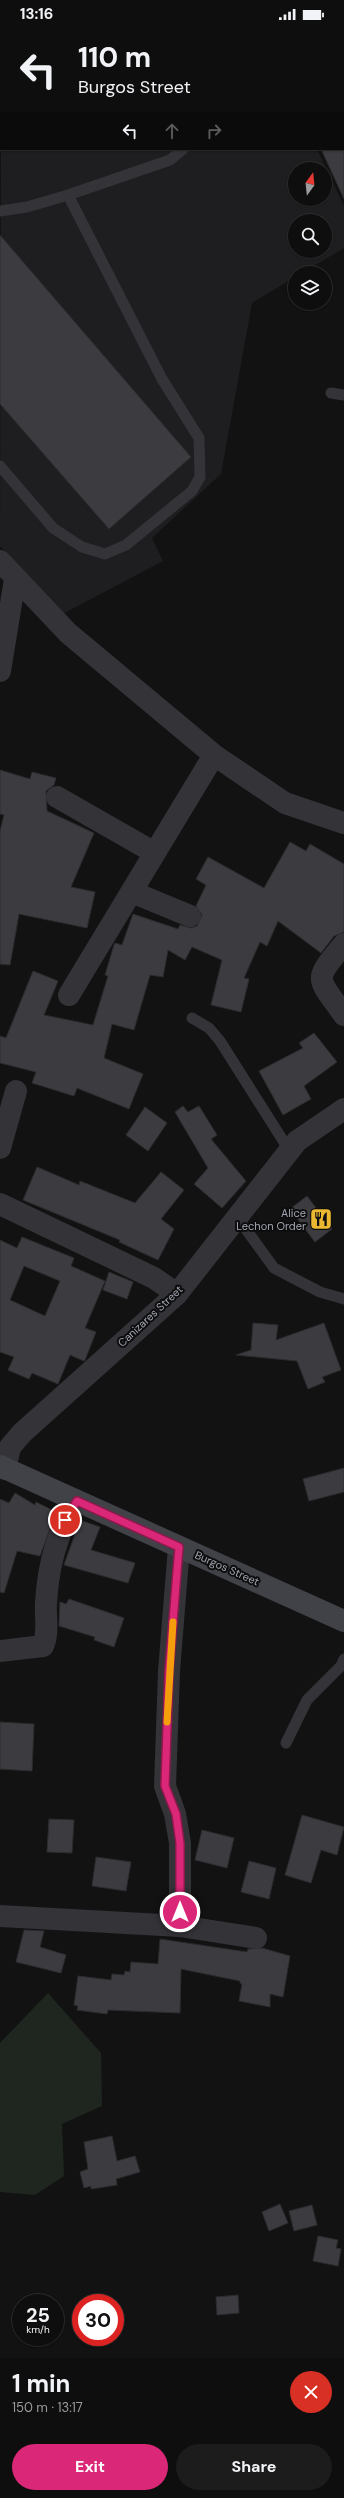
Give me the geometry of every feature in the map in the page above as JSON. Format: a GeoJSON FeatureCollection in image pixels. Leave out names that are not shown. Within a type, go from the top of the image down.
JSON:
{"type":"FeatureCollection","features":[{"type":"Feature","properties":{"kind":"street"},"geometry":{"type":"LineString","coordinates":[[0,561],[15,579],[68,633],[214,756],[285,803],[344,823]]}},
{"type":"Feature","properties":{"kind":"street"},"geometry":{"type":"LineString","coordinates":[[0,671],[15,579]]}},
{"type":"Feature","properties":{"kind":"street"},"geometry":{"type":"LineString","coordinates":[[69,995],[214,756]]}},
{"type":"Feature","properties":{"kind":"street"},"geometry":{"type":"LineString","coordinates":[[57,797],[155,853]]}},
{"type":"Feature","properties":{"kind":"street"},"geometry":{"type":"LineString","coordinates":[[132,892],[190,916]]}},
{"type":"Feature","properties":{"kind":"street"},"geometry":{"type":"LineString","coordinates":[[344,944],[324,967],[321,973],[322,981],[344,1015]]}},
{"type":"Feature","properties":{"kind":"street"},"geometry":{"type":"LineString","coordinates":[[0,1148],[16,1091]]}},
{"type":"Feature","properties":{"kind":"street","name":"Canizares Street"},"geometry":{"type":"LineString","coordinates":[[2,1467],[10,1448],[22,1433],[176,1294],[297,1141],[344,1109]]}},
{"type":"Feature","properties":{"kind":"street"},"geometry":{"type":"LineString","coordinates":[[0,1204],[154,1278],[176,1294]]}},
{"type":"Feature","properties":{"kind":"street","name":"Burgos Street"},"geometry":{"type":"LineString","coordinates":[[2,1467],[344,1621]]}},
{"type":"Feature","properties":{"kind":"street"},"geometry":{"type":"LineString","coordinates":[[0,1652],[43,1646],[46,1639],[46,1603],[51,1568],[65,1520],[77,1501]]}},
{"type":"Feature","properties":{"kind":"street"},"geometry":{"type":"LineString","coordinates":[[179,1547],[169,1671],[165,1786],[176,1814],[180,1843],[180,1926]]}},
{"type":"Feature","properties":{"kind":"street"},"geometry":{"type":"LineString","coordinates":[[0,1916],[180,1926],[256,1938]]}},
{"type":"Feature","properties":{"kind":"lane"},"geometry":{"type":"LineString","coordinates":[[0,211],[27,207],[68,196],[170,160],[182,150]]}},
{"type":"Feature","properties":{"kind":"lane"},"geometry":{"type":"LineString","coordinates":[[0,466],[53,528],[82,548],[105,554],[126,545],[192,491],[200,477],[199,438],[162,379],[68,196]]}},
{"type":"Feature","properties":{"kind":"lane"},"geometry":{"type":"LineString","coordinates":[[331,393],[344,395]]}},
{"type":"Feature","properties":{"kind":"lane"},"geometry":{"type":"LineString","coordinates":[[192,1018],[209,1028],[220,1041],[290,1150]]}},
{"type":"Feature","properties":{"kind":"lane"},"geometry":{"type":"LineString","coordinates":[[237,1217],[274,1268],[320,1292],[344,1299]]}},
{"type":"Feature","properties":{"kind":"lane"},"geometry":{"type":"LineString","coordinates":[[286,1743],[307,1700],[341,1666],[344,1659]]}},
{"type":"Feature","properties":{"kind":"shaded area"},"geometry":{"type":"Polygon","coordinates":[[[1,150],[317,150],[323,162],[288,162],[288,206],[332,206],[332,181],[344,206],[344,248],[332,255],[332,214],[288,214],[288,258],[327,258],[314,266],[288,266],[288,281],[252,303],[221,474],[152,538],[163,561],[59,616],[0,546],[1,150]]]}},
{"type":"Feature","properties":{"kind":"shaded area"},"geometry":{"type":"Polygon","coordinates":[[[48,1993],[101,2053],[102,2106],[62,2124],[64,2176],[35,2195],[0,2192],[0,2043],[48,1993]]]}},
{"type":"Feature","properties":{"kind":"building"},"geometry":{"type":"Polygon","coordinates":[[[321,150],[344,150],[344,199],[332,173],[332,162],[327,162],[321,150]]]}},
{"type":"Feature","properties":{"kind":"building"},"geometry":{"type":"Polygon","coordinates":[[[0,235],[191,457],[109,529],[0,404],[0,235]]]}},
{"type":"Feature","properties":{"kind":"building"},"geometry":{"type":"Polygon","coordinates":[[[0,770],[30,779],[32,772],[56,778],[54,785],[46,791],[47,811],[94,833],[71,887],[95,892],[87,928],[19,914],[10,965],[0,964],[0,831],[4,815],[0,814],[0,770]]]}},
{"type":"Feature","properties":{"kind":"building"},"geometry":{"type":"Polygon","coordinates":[[[290,842],[306,851],[310,844],[344,864],[344,932],[334,936],[321,953],[278,921],[267,946],[260,942],[244,978],[249,979],[241,1012],[211,1005],[222,960],[192,947],[185,960],[168,950],[163,977],[150,975],[134,1030],[112,1024],[104,1058],[143,1074],[129,1109],[77,1088],[74,1096],[32,1083],[36,1072],[0,1063],[0,1036],[6,1038],[33,971],[58,981],[44,1015],[93,1025],[108,976],[105,975],[114,945],[115,943],[122,945],[133,914],[178,929],[180,925],[191,928],[197,926],[202,915],[196,906],[206,885],[196,879],[208,857],[264,888],[290,842]]]}},
{"type":"Feature","properties":{"kind":"building"},"geometry":{"type":"Polygon","coordinates":[[[314,1033],[337,1062],[304,1086],[311,1099],[283,1115],[259,1071],[303,1048],[299,1043],[314,1033]]]}},
{"type":"Feature","properties":{"kind":"building"},"geometry":{"type":"Polygon","coordinates":[[[183,1106],[188,1112],[199,1106],[217,1135],[211,1139],[246,1181],[222,1208],[194,1184],[208,1168],[175,1112],[183,1106]]]}},
{"type":"Feature","properties":{"kind":"building"},"geometry":{"type":"Polygon","coordinates":[[[145,1107],[167,1123],[148,1151],[126,1135],[145,1107]]]}},
{"type":"Feature","properties":{"kind":"building"},"geometry":{"type":"Polygon","coordinates":[[[37,1167],[79,1185],[80,1181],[135,1203],[161,1172],[184,1190],[161,1219],[174,1229],[158,1260],[119,1242],[120,1240],[23,1200],[37,1167]]]}},
{"type":"Feature","properties":{"kind":"building"},"geometry":{"type":"Polygon","coordinates":[[[307,1196],[332,1229],[315,1242],[290,1209],[307,1196]]]}},
{"type":"Feature","properties":{"kind":"building"},"geometry":{"type":"Polygon","coordinates":[[[22,1237],[74,1258],[71,1266],[105,1281],[85,1328],[96,1332],[85,1360],[84,1361],[70,1355],[58,1384],[32,1373],[29,1379],[8,1370],[14,1357],[0,1352],[0,1240],[17,1248],[22,1237]],[[24,1266],[10,1300],[45,1316],[60,1281],[24,1266]]]}},
{"type":"Feature","properties":{"kind":"building"},"geometry":{"type":"Polygon","coordinates":[[[109,1272],[133,1282],[127,1299],[103,1290],[109,1272]]]}},
{"type":"Feature","properties":{"kind":"building"},"geometry":{"type":"Polygon","coordinates":[[[253,1323],[278,1325],[276,1340],[324,1323],[341,1370],[322,1377],[325,1382],[308,1389],[297,1361],[236,1355],[251,1350],[253,1323]]]}},
{"type":"Feature","properties":{"kind":"building"},"geometry":{"type":"Polygon","coordinates":[[[344,1468],[344,1492],[309,1501],[303,1479],[344,1468]]]}},
{"type":"Feature","properties":{"kind":"building"},"geometry":{"type":"Polygon","coordinates":[[[15,1493],[35,1505],[36,1502],[56,1512],[40,1556],[17,1551],[4,1593],[0,1592],[0,1499],[9,1503],[15,1493]]]}},
{"type":"Feature","properties":{"kind":"building"},"geometry":{"type":"Polygon","coordinates":[[[80,1520],[100,1527],[91,1550],[135,1563],[128,1583],[64,1565],[80,1520]]]}},
{"type":"Feature","properties":{"kind":"building"},"geometry":{"type":"Polygon","coordinates":[[[69,1599],[124,1618],[114,1647],[94,1640],[95,1637],[59,1626],[60,1602],[66,1604],[69,1599]]]}},
{"type":"Feature","properties":{"kind":"building"},"geometry":{"type":"Polygon","coordinates":[[[0,1722],[34,1724],[32,1771],[0,1769],[0,1722]]]}},
{"type":"Feature","properties":{"kind":"building"},"geometry":{"type":"Polygon","coordinates":[[[302,1815],[344,1827],[337,1855],[321,1850],[311,1883],[285,1875],[302,1815]]]}},
{"type":"Feature","properties":{"kind":"building"},"geometry":{"type":"Polygon","coordinates":[[[49,1819],[74,1820],[72,1853],[47,1852],[49,1819]]]}},
{"type":"Feature","properties":{"kind":"building"},"geometry":{"type":"Polygon","coordinates":[[[202,1830],[234,1838],[227,1868],[195,1860],[202,1830]]]}},
{"type":"Feature","properties":{"kind":"building"},"geometry":{"type":"Polygon","coordinates":[[[96,1857],[131,1862],[126,1891],[92,1886],[96,1857]]]}},
{"type":"Feature","properties":{"kind":"building"},"geometry":{"type":"Polygon","coordinates":[[[249,1861],[276,1868],[269,1899],[241,1892],[249,1861]]]}},
{"type":"Feature","properties":{"kind":"building"},"geometry":{"type":"Polygon","coordinates":[[[24,1930],[44,1931],[40,1947],[66,1955],[61,1973],[16,1962],[24,1930]]]}},
{"type":"Feature","properties":{"kind":"building"},"geometry":{"type":"Polygon","coordinates":[[[160,1939],[247,1952],[248,1949],[262,1948],[290,1956],[283,1997],[270,1994],[270,2007],[239,2001],[242,1984],[240,1981],[181,1969],[180,2013],[108,2010],[107,2014],[77,2010],[78,2006],[74,2005],[78,1976],[111,1980],[112,1974],[124,1975],[125,1971],[130,1972],[131,1962],[158,1964],[160,1939]]]}},
{"type":"Feature","properties":{"kind":"building"},"geometry":{"type":"Polygon","coordinates":[[[112,2136],[117,2161],[135,2156],[140,2172],[116,2179],[117,2185],[91,2189],[91,2186],[84,2188],[80,2172],[88,2169],[84,2142],[112,2136]]]}},
{"type":"Feature","properties":{"kind":"building"},"geometry":{"type":"Polygon","coordinates":[[[280,2204],[288,2223],[269,2231],[262,2212],[280,2204]]]}},
{"type":"Feature","properties":{"kind":"building"},"geometry":{"type":"Polygon","coordinates":[[[312,2205],[317,2225],[294,2231],[289,2211],[312,2205]]]}},
{"type":"Feature","properties":{"kind":"building"},"geometry":{"type":"Polygon","coordinates":[[[318,2236],[338,2240],[336,2248],[341,2249],[338,2266],[313,2261],[318,2236]]]}},
{"type":"Feature","properties":{"kind":"building"},"geometry":{"type":"Polygon","coordinates":[[[238,2295],[239,2313],[217,2315],[216,2297],[238,2295]]]}},
{"type":"Feature","properties":{"kind":"slow traffic"},"geometry":{"type":"LineString","coordinates":[[167,1722],[173,1622]]}},
{"type":"Feature","properties":{"kind":"place","name":"Alice Lechon Order"},"geometry":{"type":"Point","coordinates":[321,1219]}},
{"type":"Feature","properties":{"kind":"route"},"geometry":{"type":"LineString","coordinates":[[65,1520],[77,1501],[179,1547],[169,1671],[165,1786],[176,1814],[180,1843],[180,1912]]}}]}
